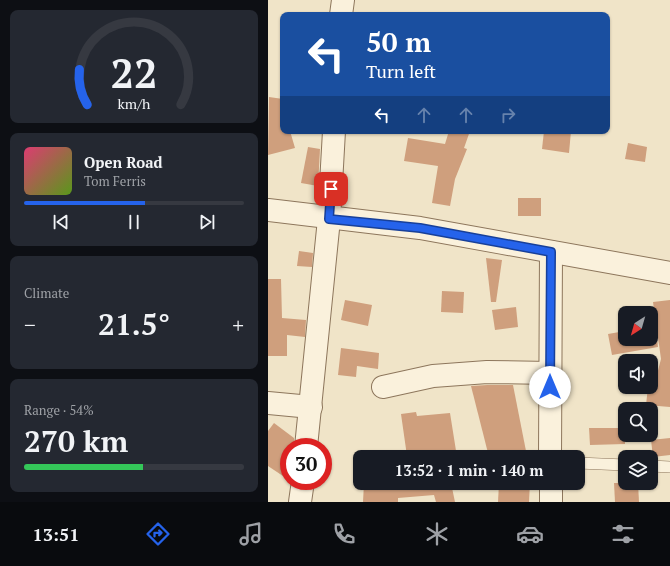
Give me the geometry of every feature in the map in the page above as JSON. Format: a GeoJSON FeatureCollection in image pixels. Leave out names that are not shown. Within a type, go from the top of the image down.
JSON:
{"type":"FeatureCollection","features":[{"type":"Feature","properties":{"kind":"street"},"geometry":{"type":"LineString","coordinates":[[341,12],[343,0]]}},
{"type":"Feature","properties":{"kind":"street"},"geometry":{"type":"LineString","coordinates":[[307,438],[329,219],[334,134]]}},
{"type":"Feature","properties":{"kind":"street"},"geometry":{"type":"LineString","coordinates":[[268,210],[329,219],[420,228],[670,273]]}},
{"type":"Feature","properties":{"kind":"street"},"geometry":{"type":"LineString","coordinates":[[550,450],[551,252]]}},
{"type":"Feature","properties":{"kind":"street"},"geometry":{"type":"LineString","coordinates":[[383,387],[433,376],[487,372],[550,373]]}},
{"type":"Feature","properties":{"kind":"street"},"geometry":{"type":"LineString","coordinates":[[268,403],[311,407]]}},
{"type":"Feature","properties":{"kind":"street"},"geometry":{"type":"LineString","coordinates":[[300,502],[302,490]]}},
{"type":"Feature","properties":{"kind":"street"},"geometry":{"type":"LineString","coordinates":[[551,490],[551,502]]}},
{"type":"Feature","properties":{"kind":"lane"},"geometry":{"type":"LineString","coordinates":[[585,463],[618,465]]}},
{"type":"Feature","properties":{"kind":"lane"},"geometry":{"type":"LineString","coordinates":[[658,466],[670,467]]}},
{"type":"Feature","properties":{"kind":"building"},"geometry":{"type":"Polygon","coordinates":[[[269,97],[280,99],[280,134],[291,134],[295,148],[268,155],[269,97]]]}},
{"type":"Feature","properties":{"kind":"building"},"geometry":{"type":"Polygon","coordinates":[[[448,134],[469,134],[464,148],[467,149],[455,179],[450,206],[432,203],[438,166],[404,161],[408,138],[445,144],[448,134]]]}},
{"type":"Feature","properties":{"kind":"building"},"geometry":{"type":"Polygon","coordinates":[[[544,134],[571,134],[569,153],[542,149],[544,134]]]}},
{"type":"Feature","properties":{"kind":"building"},"geometry":{"type":"Polygon","coordinates":[[[628,143],[647,147],[645,162],[625,159],[628,143]]]}},
{"type":"Feature","properties":{"kind":"building"},"geometry":{"type":"Polygon","coordinates":[[[308,147],[320,149],[318,186],[301,183],[308,147]]]}},
{"type":"Feature","properties":{"kind":"building"},"geometry":{"type":"Polygon","coordinates":[[[518,198],[541,198],[541,216],[518,216],[518,198]]]}},
{"type":"Feature","properties":{"kind":"building"},"geometry":{"type":"Polygon","coordinates":[[[299,251],[313,253],[312,267],[297,266],[299,251]]]}},
{"type":"Feature","properties":{"kind":"building"},"geometry":{"type":"Polygon","coordinates":[[[486,258],[502,260],[496,302],[491,302],[486,258]]]}},
{"type":"Feature","properties":{"kind":"building"},"geometry":{"type":"Polygon","coordinates":[[[268,279],[281,279],[282,318],[306,320],[305,337],[287,335],[287,356],[268,356],[268,279]]]}},
{"type":"Feature","properties":{"kind":"building"},"geometry":{"type":"Polygon","coordinates":[[[442,291],[464,292],[463,313],[441,312],[442,291]]]}},
{"type":"Feature","properties":{"kind":"building"},"geometry":{"type":"Polygon","coordinates":[[[345,300],[372,305],[368,326],[341,320],[345,300]]]}},
{"type":"Feature","properties":{"kind":"building"},"geometry":{"type":"Polygon","coordinates":[[[670,300],[670,407],[658,406],[658,402],[646,402],[647,394],[658,394],[658,371],[661,359],[658,338],[658,306],[654,306],[653,302],[670,300]]]}},
{"type":"Feature","properties":{"kind":"building"},"geometry":{"type":"Polygon","coordinates":[[[516,307],[518,327],[495,330],[492,310],[516,307]]]}},
{"type":"Feature","properties":{"kind":"building"},"geometry":{"type":"Polygon","coordinates":[[[618,332],[618,346],[658,347],[612,355],[608,334],[618,332]]]}},
{"type":"Feature","properties":{"kind":"building"},"geometry":{"type":"Polygon","coordinates":[[[341,348],[379,353],[378,369],[357,366],[356,377],[338,375],[341,348]]]}},
{"type":"Feature","properties":{"kind":"building"},"geometry":{"type":"Polygon","coordinates":[[[513,385],[526,450],[487,450],[471,386],[513,385]]]}},
{"type":"Feature","properties":{"kind":"building"},"geometry":{"type":"Polygon","coordinates":[[[416,412],[417,416],[450,413],[456,450],[406,450],[401,414],[416,412]]]}},
{"type":"Feature","properties":{"kind":"building"},"geometry":{"type":"Polygon","coordinates":[[[274,423],[294,438],[280,438],[280,474],[268,466],[268,431],[274,423]]]}},
{"type":"Feature","properties":{"kind":"building"},"geometry":{"type":"Polygon","coordinates":[[[589,428],[618,428],[618,442],[625,442],[625,444],[590,445],[589,428]]]}},
{"type":"Feature","properties":{"kind":"building"},"geometry":{"type":"Polygon","coordinates":[[[670,438],[670,455],[658,456],[658,450],[652,450],[651,442],[658,442],[658,439],[670,438]]]}},
{"type":"Feature","properties":{"kind":"building"},"geometry":{"type":"Polygon","coordinates":[[[614,483],[618,483],[618,490],[638,490],[639,502],[615,502],[614,483]]]}},
{"type":"Feature","properties":{"kind":"building"},"geometry":{"type":"Polygon","coordinates":[[[364,490],[452,490],[455,502],[436,502],[434,495],[398,498],[398,502],[363,502],[364,490]]]}},
{"type":"Feature","properties":{"kind":"building"},"geometry":{"type":"Polygon","coordinates":[[[499,490],[530,490],[529,502],[498,502],[499,490]]]}},
{"type":"Feature","properties":{"kind":"route"},"geometry":{"type":"LineString","coordinates":[[331,189],[329,219],[420,228],[551,252],[550,387]]}}]}
